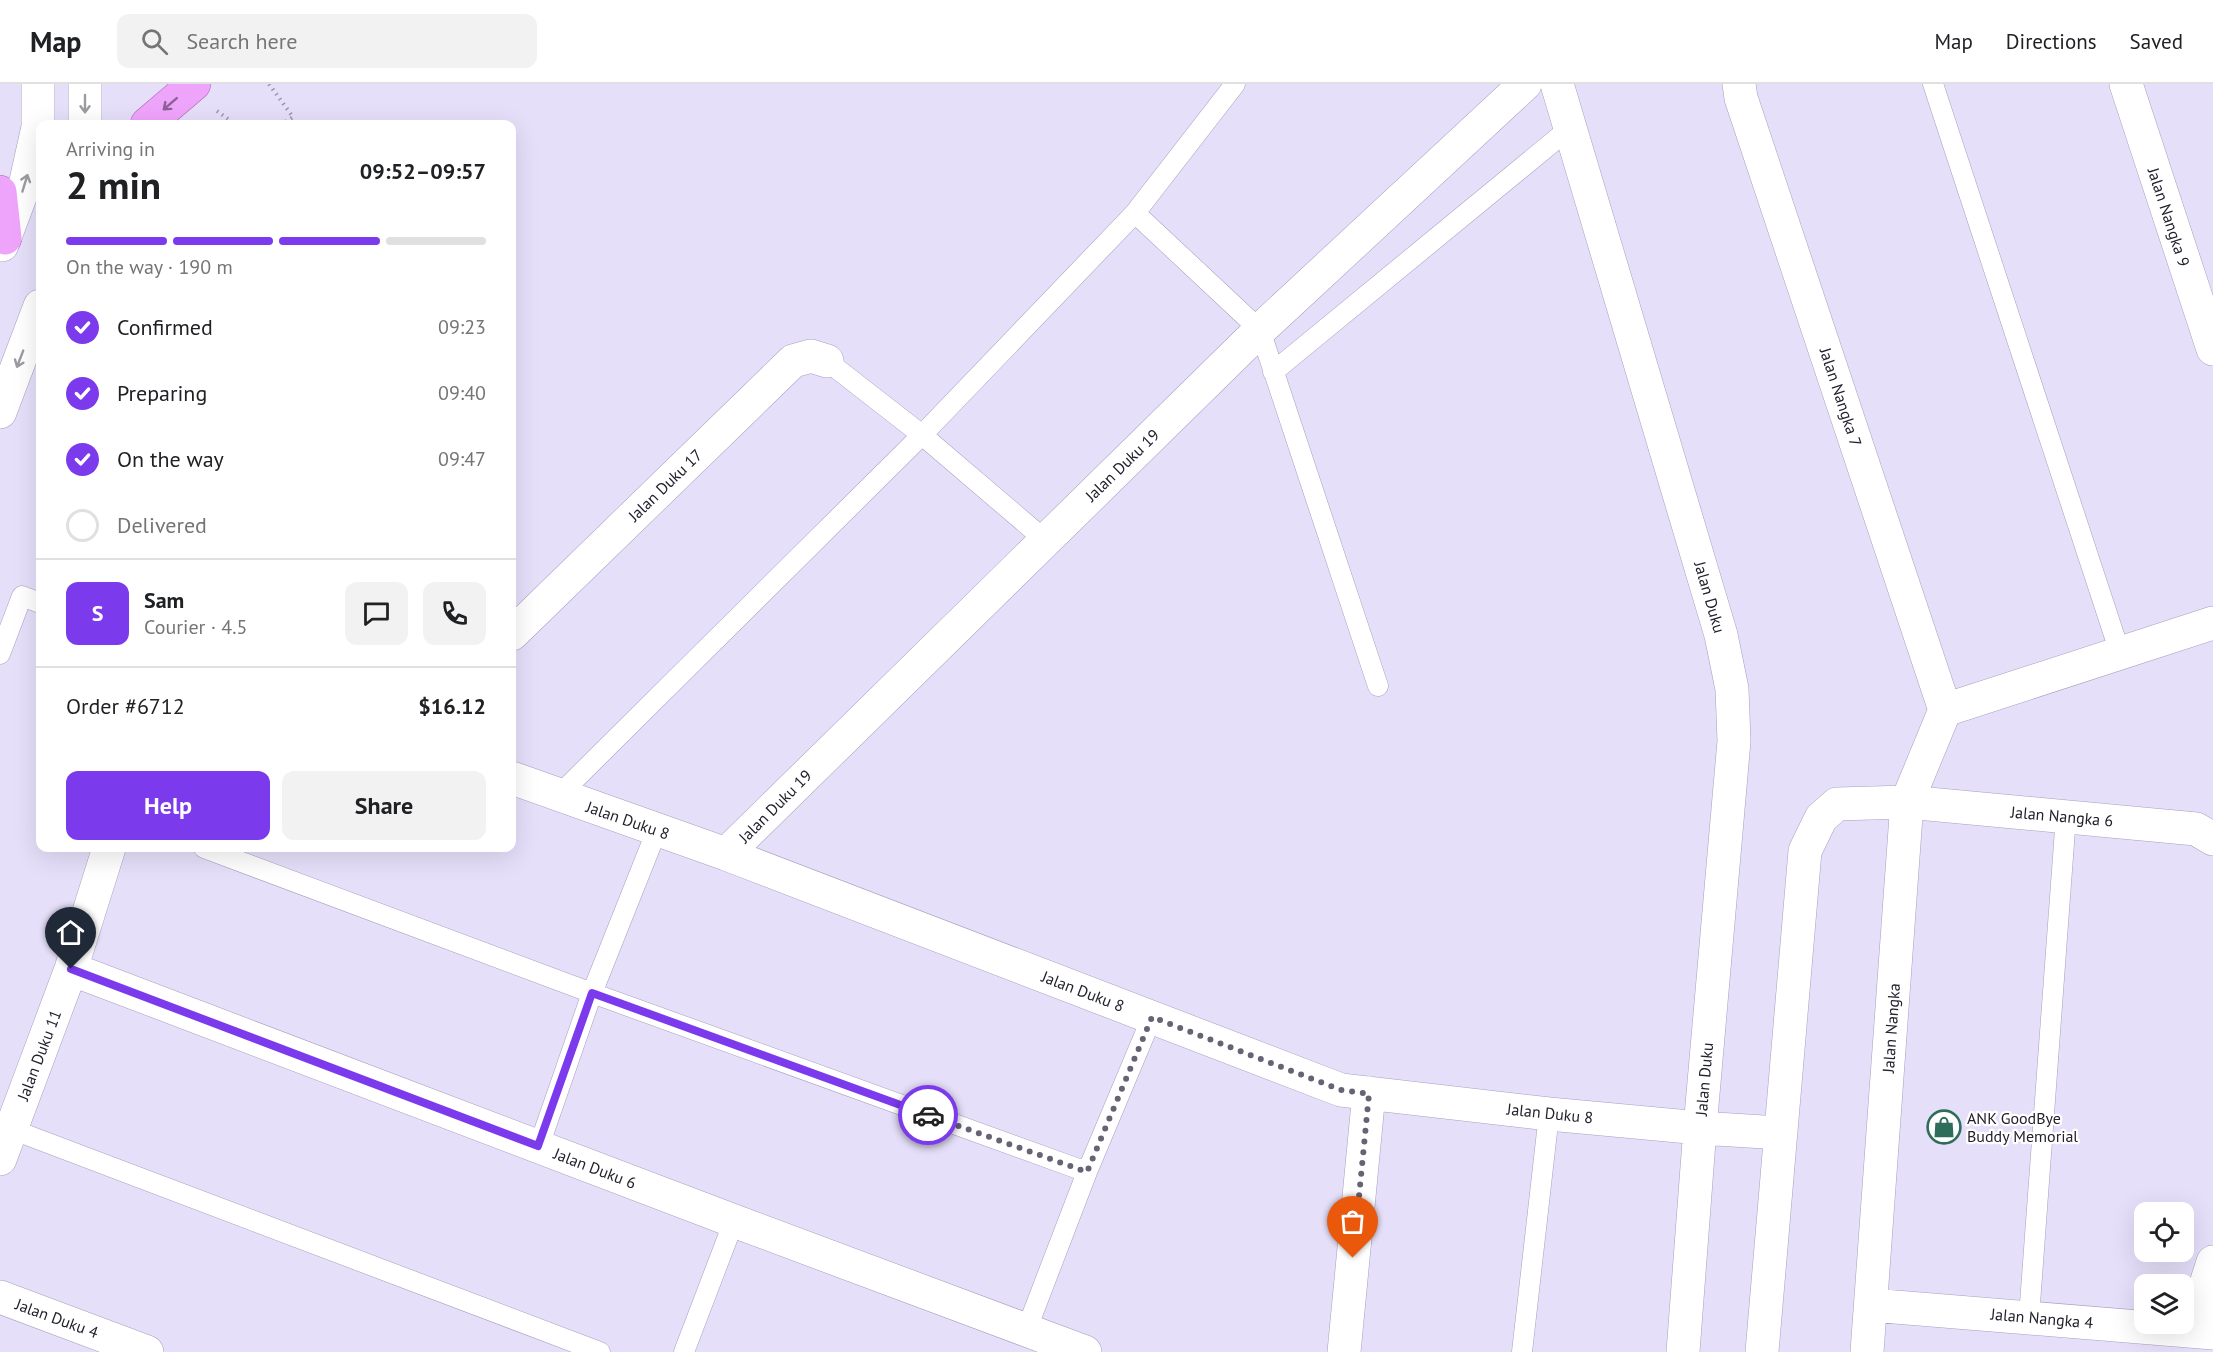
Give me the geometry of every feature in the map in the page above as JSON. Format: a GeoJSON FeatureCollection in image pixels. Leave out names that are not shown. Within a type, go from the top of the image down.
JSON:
{"type":"FeatureCollection","features":[{"type":"Feature","properties":{"kind":"highway"},"geometry":{"type":"LineString","coordinates":[[152,120],[194,84]]}},
{"type":"Feature","properties":{"kind":"highway"},"geometry":{"type":"LineString","coordinates":[[0,192],[2,244]]}},
{"type":"Feature","properties":{"kind":"street"},"geometry":{"type":"LineString","coordinates":[[38,84],[38,120]]}},
{"type":"Feature","properties":{"kind":"street"},"geometry":{"type":"LineString","coordinates":[[85,84],[85,120]]}},
{"type":"Feature","properties":{"kind":"street","name":"Jalan Duku 19"},"geometry":{"type":"LineString","coordinates":[[726,854],[1260,330],[1525,84]]}},
{"type":"Feature","properties":{"kind":"street","name":"Jalan Duku"},"geometry":{"type":"LineString","coordinates":[[1557,84],[1721,635],[1732,689],[1734,741],[1683,1352]]}},
{"type":"Feature","properties":{"kind":"street","name":"Jalan Nangka 7"},"geometry":{"type":"LineString","coordinates":[[1739,84],[1741,98],[1945,710]]}},
{"type":"Feature","properties":{"kind":"street","name":"Jalan Nangka 9"},"geometry":{"type":"LineString","coordinates":[[2126,84],[2213,349]]}},
{"type":"Feature","properties":{"kind":"street"},"geometry":{"type":"LineString","coordinates":[[2,244],[26,181],[36,136]]}},
{"type":"Feature","properties":{"kind":"street"},"geometry":{"type":"LineString","coordinates":[[0,412],[36,317]]}},
{"type":"Feature","properties":{"kind":"street","name":"Jalan Duku 17"},"geometry":{"type":"LineString","coordinates":[[516,630],[793,361],[811,356],[827,361]]}},
{"type":"Feature","properties":{"kind":"street"},"geometry":{"type":"LineString","coordinates":[[1945,710],[2213,623]]}},
{"type":"Feature","properties":{"kind":"street","name":"Jalan Nangka"},"geometry":{"type":"LineString","coordinates":[[1867,1352],[1907,802],[1945,710]]}},
{"type":"Feature","properties":{"kind":"street","name":"Jalan Duku 8"},"geometry":{"type":"LineString","coordinates":[[516,780],[726,854],[1341,1090],[1550,1114],[1780,1133]]}},
{"type":"Feature","properties":{"kind":"street"},"geometry":{"type":"LineString","coordinates":[[1762,1352],[1804,851],[1821,818],[1837,804],[1907,802]]}},
{"type":"Feature","properties":{"kind":"street","name":"Jalan Nangka 6"},"geometry":{"type":"LineString","coordinates":[[1907,802],[2196,829],[2213,839]]}},
{"type":"Feature","properties":{"kind":"street","name":"Jalan Duku 11"},"geometry":{"type":"LineString","coordinates":[[5,1144],[71,969],[107,852]]}},
{"type":"Feature","properties":{"kind":"street","name":"Jalan Duku 6"},"geometry":{"type":"LineString","coordinates":[[71,969],[1085,1352]]}},
{"type":"Feature","properties":{"kind":"street"},"geometry":{"type":"LineString","coordinates":[[1344,1352],[1369,1094]]}},
{"type":"Feature","properties":{"kind":"street"},"geometry":{"type":"LineString","coordinates":[[2202,1332],[2213,1262]]}},
{"type":"Feature","properties":{"kind":"street","name":"Jalan Duku 4"},"geometry":{"type":"LineString","coordinates":[[0,1298],[147,1352]]}},
{"type":"Feature","properties":{"kind":"street","name":"Jalan Nangka 4"},"geometry":{"type":"LineString","coordinates":[[1870,1305],[2202,1332]]}},
{"type":"Feature","properties":{"kind":"lane"},"geometry":{"type":"LineString","coordinates":[[558,796],[922,435],[1135,213],[1234,84]]}},
{"type":"Feature","properties":{"kind":"lane"},"geometry":{"type":"LineString","coordinates":[[1933,84],[2120,653]]}},
{"type":"Feature","properties":{"kind":"lane"},"geometry":{"type":"LineString","coordinates":[[1273,372],[1569,128]]}},
{"type":"Feature","properties":{"kind":"lane"},"geometry":{"type":"LineString","coordinates":[[1135,213],[1260,330],[1378,686]]}},
{"type":"Feature","properties":{"kind":"lane"},"geometry":{"type":"LineString","coordinates":[[827,361],[922,435],[1045,540]]}},
{"type":"Feature","properties":{"kind":"lane"},"geometry":{"type":"LineString","coordinates":[[0,654],[22,596],[36,601]]}},
{"type":"Feature","properties":{"kind":"lane"},"geometry":{"type":"LineString","coordinates":[[2029,1317],[2066,816]]}},
{"type":"Feature","properties":{"kind":"lane"},"geometry":{"type":"LineString","coordinates":[[538,1146],[592,993],[657,830]]}},
{"type":"Feature","properties":{"kind":"lane"},"geometry":{"type":"LineString","coordinates":[[215,852],[592,993],[1087,1172]]}},
{"type":"Feature","properties":{"kind":"lane"},"geometry":{"type":"LineString","coordinates":[[1026,1331],[1087,1172],[1152,1017]]}},
{"type":"Feature","properties":{"kind":"lane"},"geometry":{"type":"LineString","coordinates":[[1522,1352],[1550,1114]]}},
{"type":"Feature","properties":{"kind":"lane"},"geometry":{"type":"LineString","coordinates":[[5,1144],[600,1352]]}},
{"type":"Feature","properties":{"kind":"lane"},"geometry":{"type":"LineString","coordinates":[[684,1352],[734,1221]]}},
{"type":"Feature","properties":{"kind":"path"},"geometry":{"type":"LineString","coordinates":[[269,84],[293,117],[288,120]]}},
{"type":"Feature","properties":{"kind":"way so far"},"geometry":{"type":"LineString","coordinates":[[928,1115],[1087,1172],[1152,1017],[1341,1090],[1369,1094],[1353,1258]]}},
{"type":"Feature","properties":{"kind":"place","name":"ANK GoodBye Buddy Memorial"},"geometry":{"type":"Point","coordinates":[1944,1127]}},
{"type":"Feature","properties":{"kind":"route"},"geometry":{"type":"LineString","coordinates":[[71,969],[538,1146],[592,993],[928,1115]]}}]}
